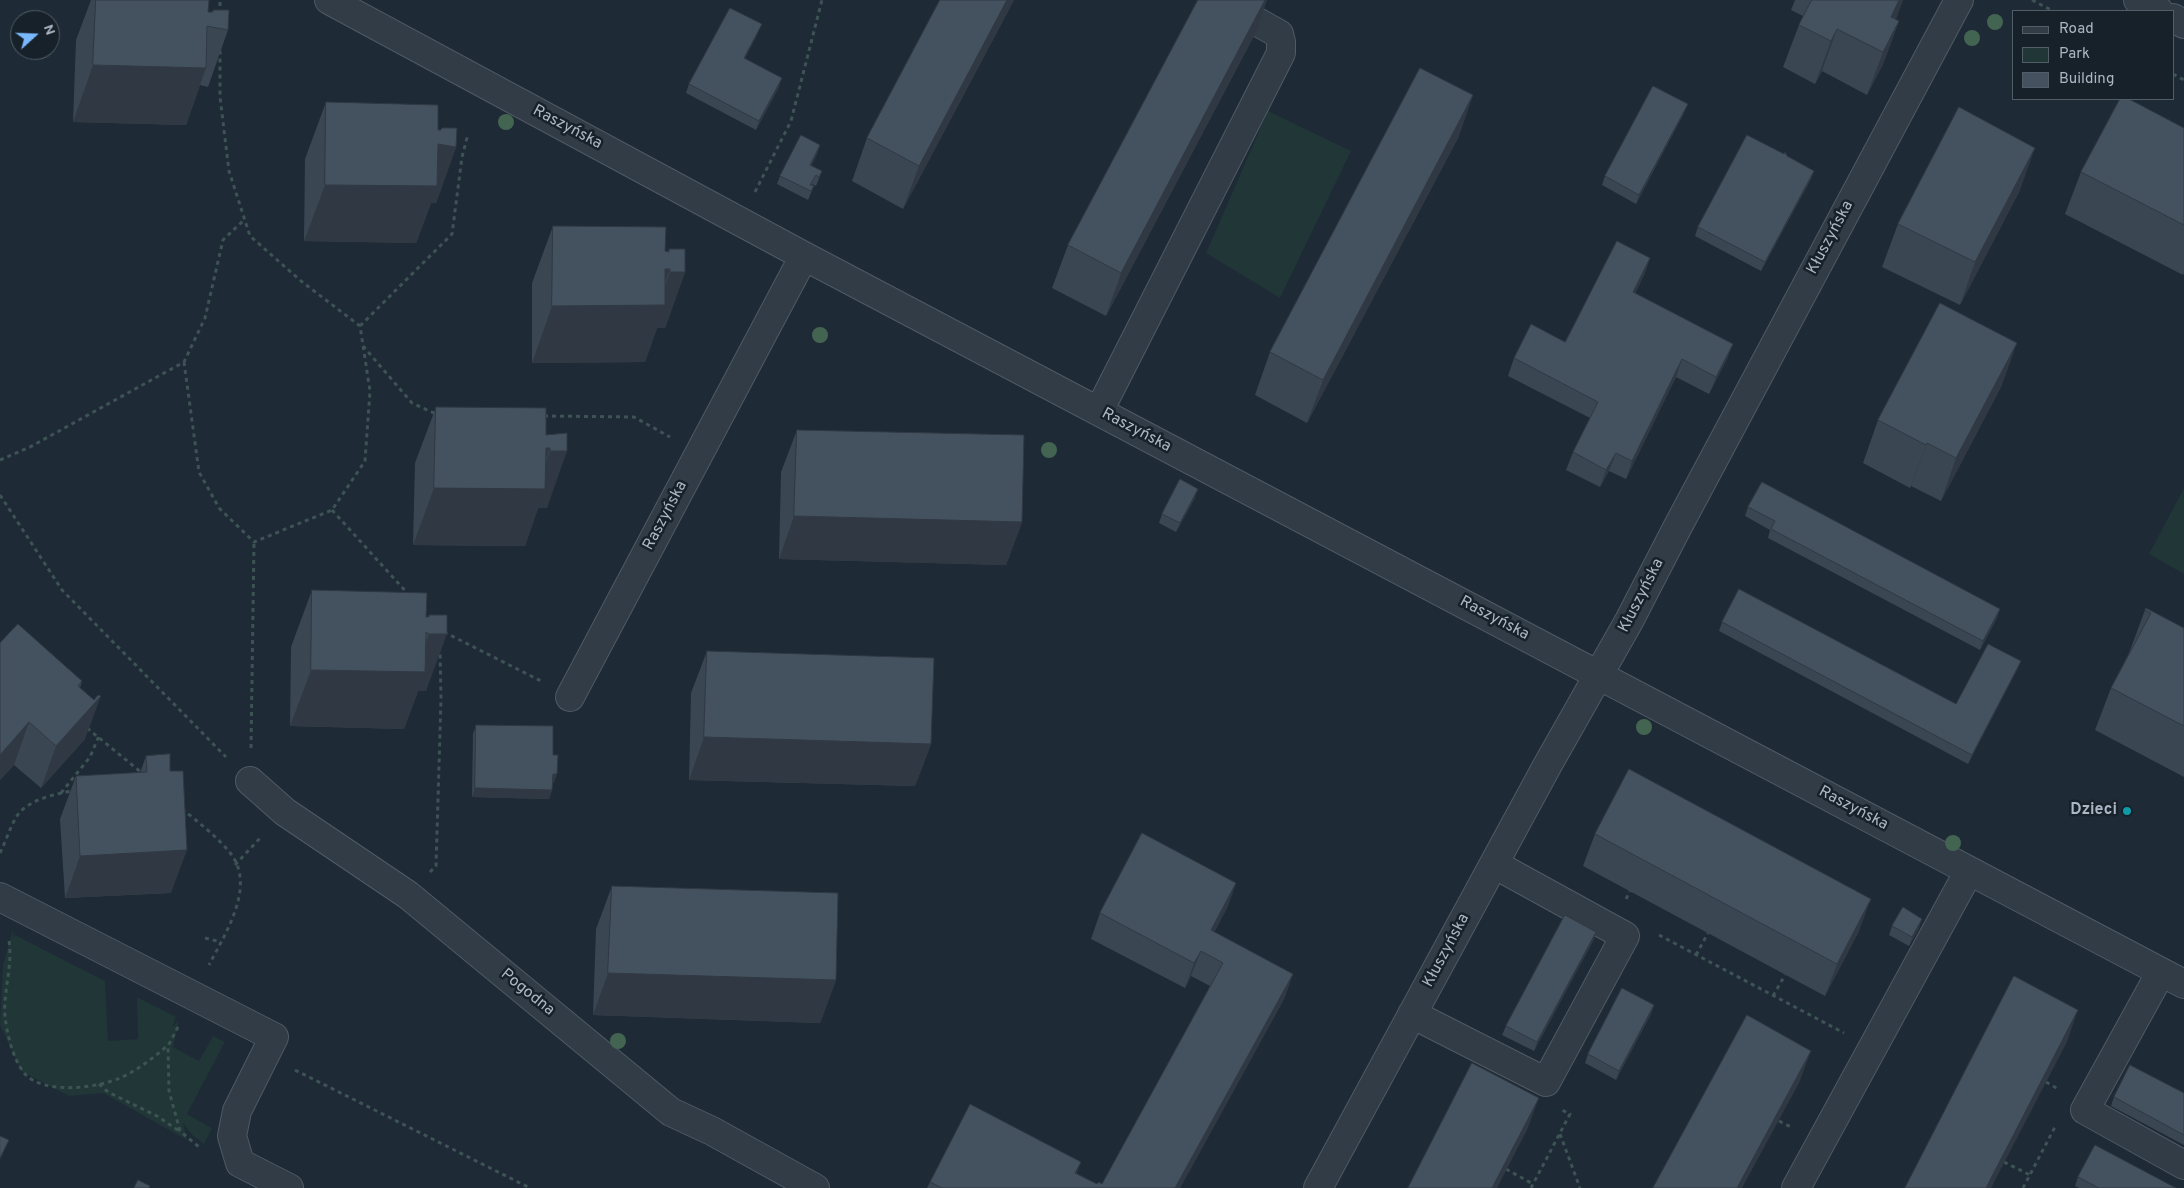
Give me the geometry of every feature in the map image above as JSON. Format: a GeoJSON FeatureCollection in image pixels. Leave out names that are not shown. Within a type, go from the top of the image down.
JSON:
{"type":"FeatureCollection","features":[{"type":"Feature","properties":{"kind":"street","name":"Raszyńska"},"geometry":{"type":"LineString","coordinates":[[329,0],[804,256],[2173,978]]}},
{"type":"Feature","properties":{"kind":"street"},"geometry":{"type":"LineString","coordinates":[[1098,411],[1281,52],[1281,42],[1278,34],[1218,0]]}},
{"type":"Feature","properties":{"kind":"street","name":"Kłuszyńska"},"geometry":{"type":"LineString","coordinates":[[1318,1188],[1590,689],[1600,675],[1958,0]]}},
{"type":"Feature","properties":{"kind":"street"},"geometry":{"type":"LineString","coordinates":[[2138,0],[2157,10]]}},
{"type":"Feature","properties":{"kind":"street","name":"Raszyńska"},"geometry":{"type":"LineString","coordinates":[[570,697],[804,256]]}},
{"type":"Feature","properties":{"kind":"street","name":"Pogodna"},"geometry":{"type":"LineString","coordinates":[[250,781],[285,812],[408,896],[671,1112],[712,1131],[815,1188]]}},
{"type":"Feature","properties":{"kind":"street"},"geometry":{"type":"LineString","coordinates":[[1412,1014],[1546,1082],[1625,936],[1494,864]]}},
{"type":"Feature","properties":{"kind":"street"},"geometry":{"type":"LineString","coordinates":[[1796,1188],[1969,871]]}},
{"type":"Feature","properties":{"kind":"street"},"geometry":{"type":"LineString","coordinates":[[7,901],[274,1037],[238,1111],[232,1136],[240,1163],[288,1188]]}},
{"type":"Feature","properties":{"kind":"street"},"geometry":{"type":"LineString","coordinates":[[2173,978],[2085,1110],[2184,1164]]}},
{"type":"Feature","properties":{"kind":"path"},"geometry":{"type":"LineString","coordinates":[[220,0],[220,20]]}},
{"type":"Feature","properties":{"kind":"path"},"geometry":{"type":"LineString","coordinates":[[739,221],[791,121],[822,0]]}},
{"type":"Feature","properties":{"kind":"path"},"geometry":{"type":"LineString","coordinates":[[2032,0],[2052,10]]}},
{"type":"Feature","properties":{"kind":"path"},"geometry":{"type":"LineString","coordinates":[[220,49],[220,97],[229,171],[250,236],[301,281],[360,326],[370,391],[365,461],[332,510],[254,542]]}},
{"type":"Feature","properties":{"kind":"path"},"geometry":{"type":"LineString","coordinates":[[360,326],[452,234],[462,156],[468,134]]}},
{"type":"Feature","properties":{"kind":"path"},"geometry":{"type":"LineString","coordinates":[[244,220],[223,240],[205,318],[184,362],[199,472],[219,508],[254,542],[250,781]]}},
{"type":"Feature","properties":{"kind":"path"},"geometry":{"type":"LineString","coordinates":[[362,346],[412,403],[439,416]]}},
{"type":"Feature","properties":{"kind":"path"},"geometry":{"type":"LineString","coordinates":[[0,460],[30,447],[184,362]]}},
{"type":"Feature","properties":{"kind":"path"},"geometry":{"type":"LineString","coordinates":[[536,416],[634,417],[700,454]]}},
{"type":"Feature","properties":{"kind":"path"},"geometry":{"type":"LineString","coordinates":[[0,495],[62,590],[250,781]]}},
{"type":"Feature","properties":{"kind":"path"},"geometry":{"type":"LineString","coordinates":[[332,510],[414,601]]}},
{"type":"Feature","properties":{"kind":"path"},"geometry":{"type":"LineString","coordinates":[[440,639],[440,630],[570,697]]}},
{"type":"Feature","properties":{"kind":"path"},"geometry":{"type":"LineString","coordinates":[[408,896],[436,866],[441,699],[440,649]]}},
{"type":"Feature","properties":{"kind":"path"},"geometry":{"type":"LineString","coordinates":[[83,725],[99,736],[146,777]]}},
{"type":"Feature","properties":{"kind":"path"},"geometry":{"type":"LineString","coordinates":[[60,793],[90,757],[99,736]]}},
{"type":"Feature","properties":{"kind":"path"},"geometry":{"type":"LineString","coordinates":[[0,853],[18,815],[32,804],[60,793],[78,791]]}},
{"type":"Feature","properties":{"kind":"path"},"geometry":{"type":"LineString","coordinates":[[7,901],[11,955],[5,1016],[12,1048],[26,1074],[48,1086],[69,1088],[98,1084],[119,1078],[145,1064],[168,1046],[195,996],[239,903],[241,882],[231,854],[181,807]]}},
{"type":"Feature","properties":{"kind":"path"},"geometry":{"type":"LineString","coordinates":[[1653,932],[1848,1035]]}},
{"type":"Feature","properties":{"kind":"path"},"geometry":{"type":"LineString","coordinates":[[1696,955],[1708,933]]}},
{"type":"Feature","properties":{"kind":"path"},"geometry":{"type":"LineString","coordinates":[[205,938],[221,942]]}},
{"type":"Feature","properties":{"kind":"path"},"geometry":{"type":"LineString","coordinates":[[1773,996],[1785,975]]}},
{"type":"Feature","properties":{"kind":"path"},"geometry":{"type":"LineString","coordinates":[[168,1046],[169,1091],[180,1131]]}},
{"type":"Feature","properties":{"kind":"path"},"geometry":{"type":"LineString","coordinates":[[98,1084],[108,1092],[157,1116],[198,1146],[240,1163]]}},
{"type":"Feature","properties":{"kind":"path"},"geometry":{"type":"LineString","coordinates":[[1560,1133],[1580,1188]]}},
{"type":"Feature","properties":{"kind":"path"},"geometry":{"type":"LineString","coordinates":[[2004,1162],[2030,1175]]}},
{"type":"Feature","properties":{"kind":"path"},"geometry":{"type":"LineString","coordinates":[[1506,1169],[1533,1184]]}},
{"type":"Feature","properties":{"kind":"green space"},"geometry":{"type":"Polygon","coordinates":[[[1268,111],[1351,151],[1280,298],[1206,253],[1268,111]]]}},
{"type":"Feature","properties":{"kind":"green space"},"geometry":{"type":"Polygon","coordinates":[[[2184,488],[2184,574],[2149,554],[2184,488]]]}},
{"type":"Feature","properties":{"kind":"green space"},"geometry":{"type":"Polygon","coordinates":[[[13,929],[14,938],[15,935],[105,981],[108,1041],[138,1039],[137,997],[176,1017],[172,1028],[179,1020],[173,1047],[199,1061],[213,1036],[225,1042],[187,1114],[212,1128],[204,1144],[191,1134],[183,1123],[187,1140],[103,1093],[69,1096],[21,1071],[0,1025],[3,965],[13,929]]]}},
{"type":"Feature","properties":{"kind":"building"},"geometry":{"type":"Polygon","coordinates":[[[96,0],[209,0],[208,12],[213,12],[213,10],[229,10],[228,30],[207,26],[206,68],[93,65],[96,0]]]}},
{"type":"Feature","properties":{"kind":"building"},"geometry":{"type":"Polygon","coordinates":[[[940,0],[1007,0],[919,166],[867,138],[940,0]]]}},
{"type":"Feature","properties":{"kind":"building"},"geometry":{"type":"Polygon","coordinates":[[[1198,0],[1265,0],[1121,273],[1068,245],[1198,0]]]}},
{"type":"Feature","properties":{"kind":"building"},"geometry":{"type":"Polygon","coordinates":[[[1812,0],[1899,0],[1891,17],[1899,21],[1883,52],[1837,29],[1831,41],[1799,25],[1812,0]]]}},
{"type":"Feature","properties":{"kind":"building"},"geometry":{"type":"Polygon","coordinates":[[[730,8],[762,24],[744,58],[782,78],[759,121],[689,84],[730,8]]]}},
{"type":"Feature","properties":{"kind":"building"},"geometry":{"type":"Polygon","coordinates":[[[1420,68],[1473,95],[1323,380],[1270,352],[1420,68]]]}},
{"type":"Feature","properties":{"kind":"building"},"geometry":{"type":"Polygon","coordinates":[[[1653,86],[1688,104],[1639,195],[1605,176],[1653,86]]]}},
{"type":"Feature","properties":{"kind":"building"},"geometry":{"type":"Polygon","coordinates":[[[2119,100],[2131,100],[2184,128],[2184,225],[2081,172],[2119,100]]]}},
{"type":"Feature","properties":{"kind":"building"},"geometry":{"type":"Polygon","coordinates":[[[326,102],[438,105],[438,130],[442,128],[457,128],[456,147],[438,144],[437,186],[325,185],[326,102]]]}},
{"type":"Feature","properties":{"kind":"building"},"geometry":{"type":"Polygon","coordinates":[[[1959,107],[2035,148],[1975,262],[1898,224],[1959,107]]]}},
{"type":"Feature","properties":{"kind":"building"},"geometry":{"type":"Polygon","coordinates":[[[801,135],[820,145],[810,165],[822,171],[819,177],[816,175],[810,185],[814,186],[811,191],[780,176],[801,135]]]}},
{"type":"Feature","properties":{"kind":"building"},"geometry":{"type":"Polygon","coordinates":[[[1747,135],[1784,154],[1785,152],[1787,156],[1814,171],[1765,262],[1698,227],[1747,135]]]}},
{"type":"Feature","properties":{"kind":"building"},"geometry":{"type":"Polygon","coordinates":[[[553,226],[666,227],[665,251],[669,252],[669,249],[685,249],[685,272],[670,272],[670,269],[665,269],[665,305],[552,306],[553,226]]]}},
{"type":"Feature","properties":{"kind":"building"},"geometry":{"type":"Polygon","coordinates":[[[1617,241],[1650,258],[1633,292],[1733,344],[1716,377],[1682,359],[1632,461],[1616,453],[1606,470],[1573,452],[1598,402],[1514,358],[1531,324],[1565,342],[1617,241]]]}},
{"type":"Feature","properties":{"kind":"building"},"geometry":{"type":"Polygon","coordinates":[[[1940,303],[2017,343],[1956,458],[1878,420],[1940,303]]]}},
{"type":"Feature","properties":{"kind":"building"},"geometry":{"type":"Polygon","coordinates":[[[436,407],[546,408],[546,435],[567,433],[567,451],[550,451],[550,448],[546,448],[545,489],[434,488],[436,407]]]}},
{"type":"Feature","properties":{"kind":"building"},"geometry":{"type":"Polygon","coordinates":[[[797,430],[1024,435],[1022,522],[794,516],[797,430]]]}},
{"type":"Feature","properties":{"kind":"building"},"geometry":{"type":"Polygon","coordinates":[[[1180,479],[1198,489],[1180,523],[1162,514],[1180,479]]]}},
{"type":"Feature","properties":{"kind":"building"},"geometry":{"type":"Polygon","coordinates":[[[1762,482],[2000,609],[1983,641],[1771,529],[1775,521],[1748,507],[1762,482]]]}},
{"type":"Feature","properties":{"kind":"building"},"geometry":{"type":"Polygon","coordinates":[[[1739,589],[1956,704],[1988,644],[2021,661],[1972,755],[1722,622],[1739,589]]]}},
{"type":"Feature","properties":{"kind":"building"},"geometry":{"type":"Polygon","coordinates":[[[312,590],[427,593],[426,617],[429,617],[429,615],[447,615],[447,634],[429,634],[426,632],[425,672],[311,670],[312,590]]]}},
{"type":"Feature","properties":{"kind":"building"},"geometry":{"type":"Polygon","coordinates":[[[2146,608],[2184,628],[2184,726],[2111,688],[2151,613],[2145,610],[2146,608]]]}},
{"type":"Feature","properties":{"kind":"building"},"geometry":{"type":"Polygon","coordinates":[[[18,624],[82,681],[78,686],[94,700],[98,695],[101,696],[56,746],[29,722],[0,755],[0,643],[18,624]]]}},
{"type":"Feature","properties":{"kind":"building"},"geometry":{"type":"Polygon","coordinates":[[[707,651],[934,658],[931,744],[704,737],[707,651]]]}},
{"type":"Feature","properties":{"kind":"building"},"geometry":{"type":"Polygon","coordinates":[[[476,725],[553,726],[553,755],[558,755],[557,774],[553,774],[552,790],[475,788],[476,725]]]}},
{"type":"Feature","properties":{"kind":"building"},"geometry":{"type":"Polygon","coordinates":[[[170,754],[170,771],[183,771],[187,850],[80,856],[76,776],[147,772],[146,756],[170,754]]]}},
{"type":"Feature","properties":{"kind":"building"},"geometry":{"type":"Polygon","coordinates":[[[1629,769],[1871,899],[1837,964],[1595,834],[1629,769]]]}},
{"type":"Feature","properties":{"kind":"building"},"geometry":{"type":"Polygon","coordinates":[[[1142,833],[1236,883],[1211,930],[1293,974],[1175,1188],[942,1188],[930,1182],[970,1104],[1081,1162],[1075,1173],[1097,1184],[1099,1182],[1102,1184],[1223,963],[1201,951],[1194,963],[1100,913],[1142,833]]]}},
{"type":"Feature","properties":{"kind":"building"},"geometry":{"type":"Polygon","coordinates":[[[612,886],[838,893],[836,980],[608,973],[612,886]]]}},
{"type":"Feature","properties":{"kind":"building"},"geometry":{"type":"Polygon","coordinates":[[[1903,907],[1922,919],[1912,937],[1892,926],[1903,907]]]}},
{"type":"Feature","properties":{"kind":"building"},"geometry":{"type":"Polygon","coordinates":[[[1565,915],[1596,932],[1537,1042],[1506,1026],[1565,915]]]}},
{"type":"Feature","properties":{"kind":"building"},"geometry":{"type":"Polygon","coordinates":[[[2014,976],[2078,1010],[1986,1188],[1905,1188],[2014,976]]]}},
{"type":"Feature","properties":{"kind":"building"},"geometry":{"type":"Polygon","coordinates":[[[1622,988],[1654,1005],[1619,1071],[1588,1054],[1622,988]]]}},
{"type":"Feature","properties":{"kind":"building"},"geometry":{"type":"Polygon","coordinates":[[[1747,1015],[1811,1051],[1737,1188],[1653,1188],[1747,1015]]]}},
{"type":"Feature","properties":{"kind":"building"},"geometry":{"type":"Polygon","coordinates":[[[1472,1063],[1539,1098],[1492,1188],[1408,1188],[1472,1063]]]}},
{"type":"Feature","properties":{"kind":"building"},"geometry":{"type":"Polygon","coordinates":[[[2130,1065],[2184,1093],[2184,1135],[2114,1097],[2130,1065]]]}},
{"type":"Feature","properties":{"kind":"building"},"geometry":{"type":"Polygon","coordinates":[[[0,1136],[9,1140],[0,1158],[0,1136]]]}},
{"type":"Feature","properties":{"kind":"building"},"geometry":{"type":"Polygon","coordinates":[[[2095,1145],[2176,1188],[2099,1188],[2078,1177],[2095,1145]]]}},
{"type":"Feature","properties":{"kind":"building"},"geometry":{"type":"Polygon","coordinates":[[[138,1180],[150,1186],[149,1188],[134,1188],[138,1180]]]}},
{"type":"Feature","properties":{"kind":"place","name":"Dzieci"},"geometry":{"type":"Point","coordinates":[2127,811]}}]}
